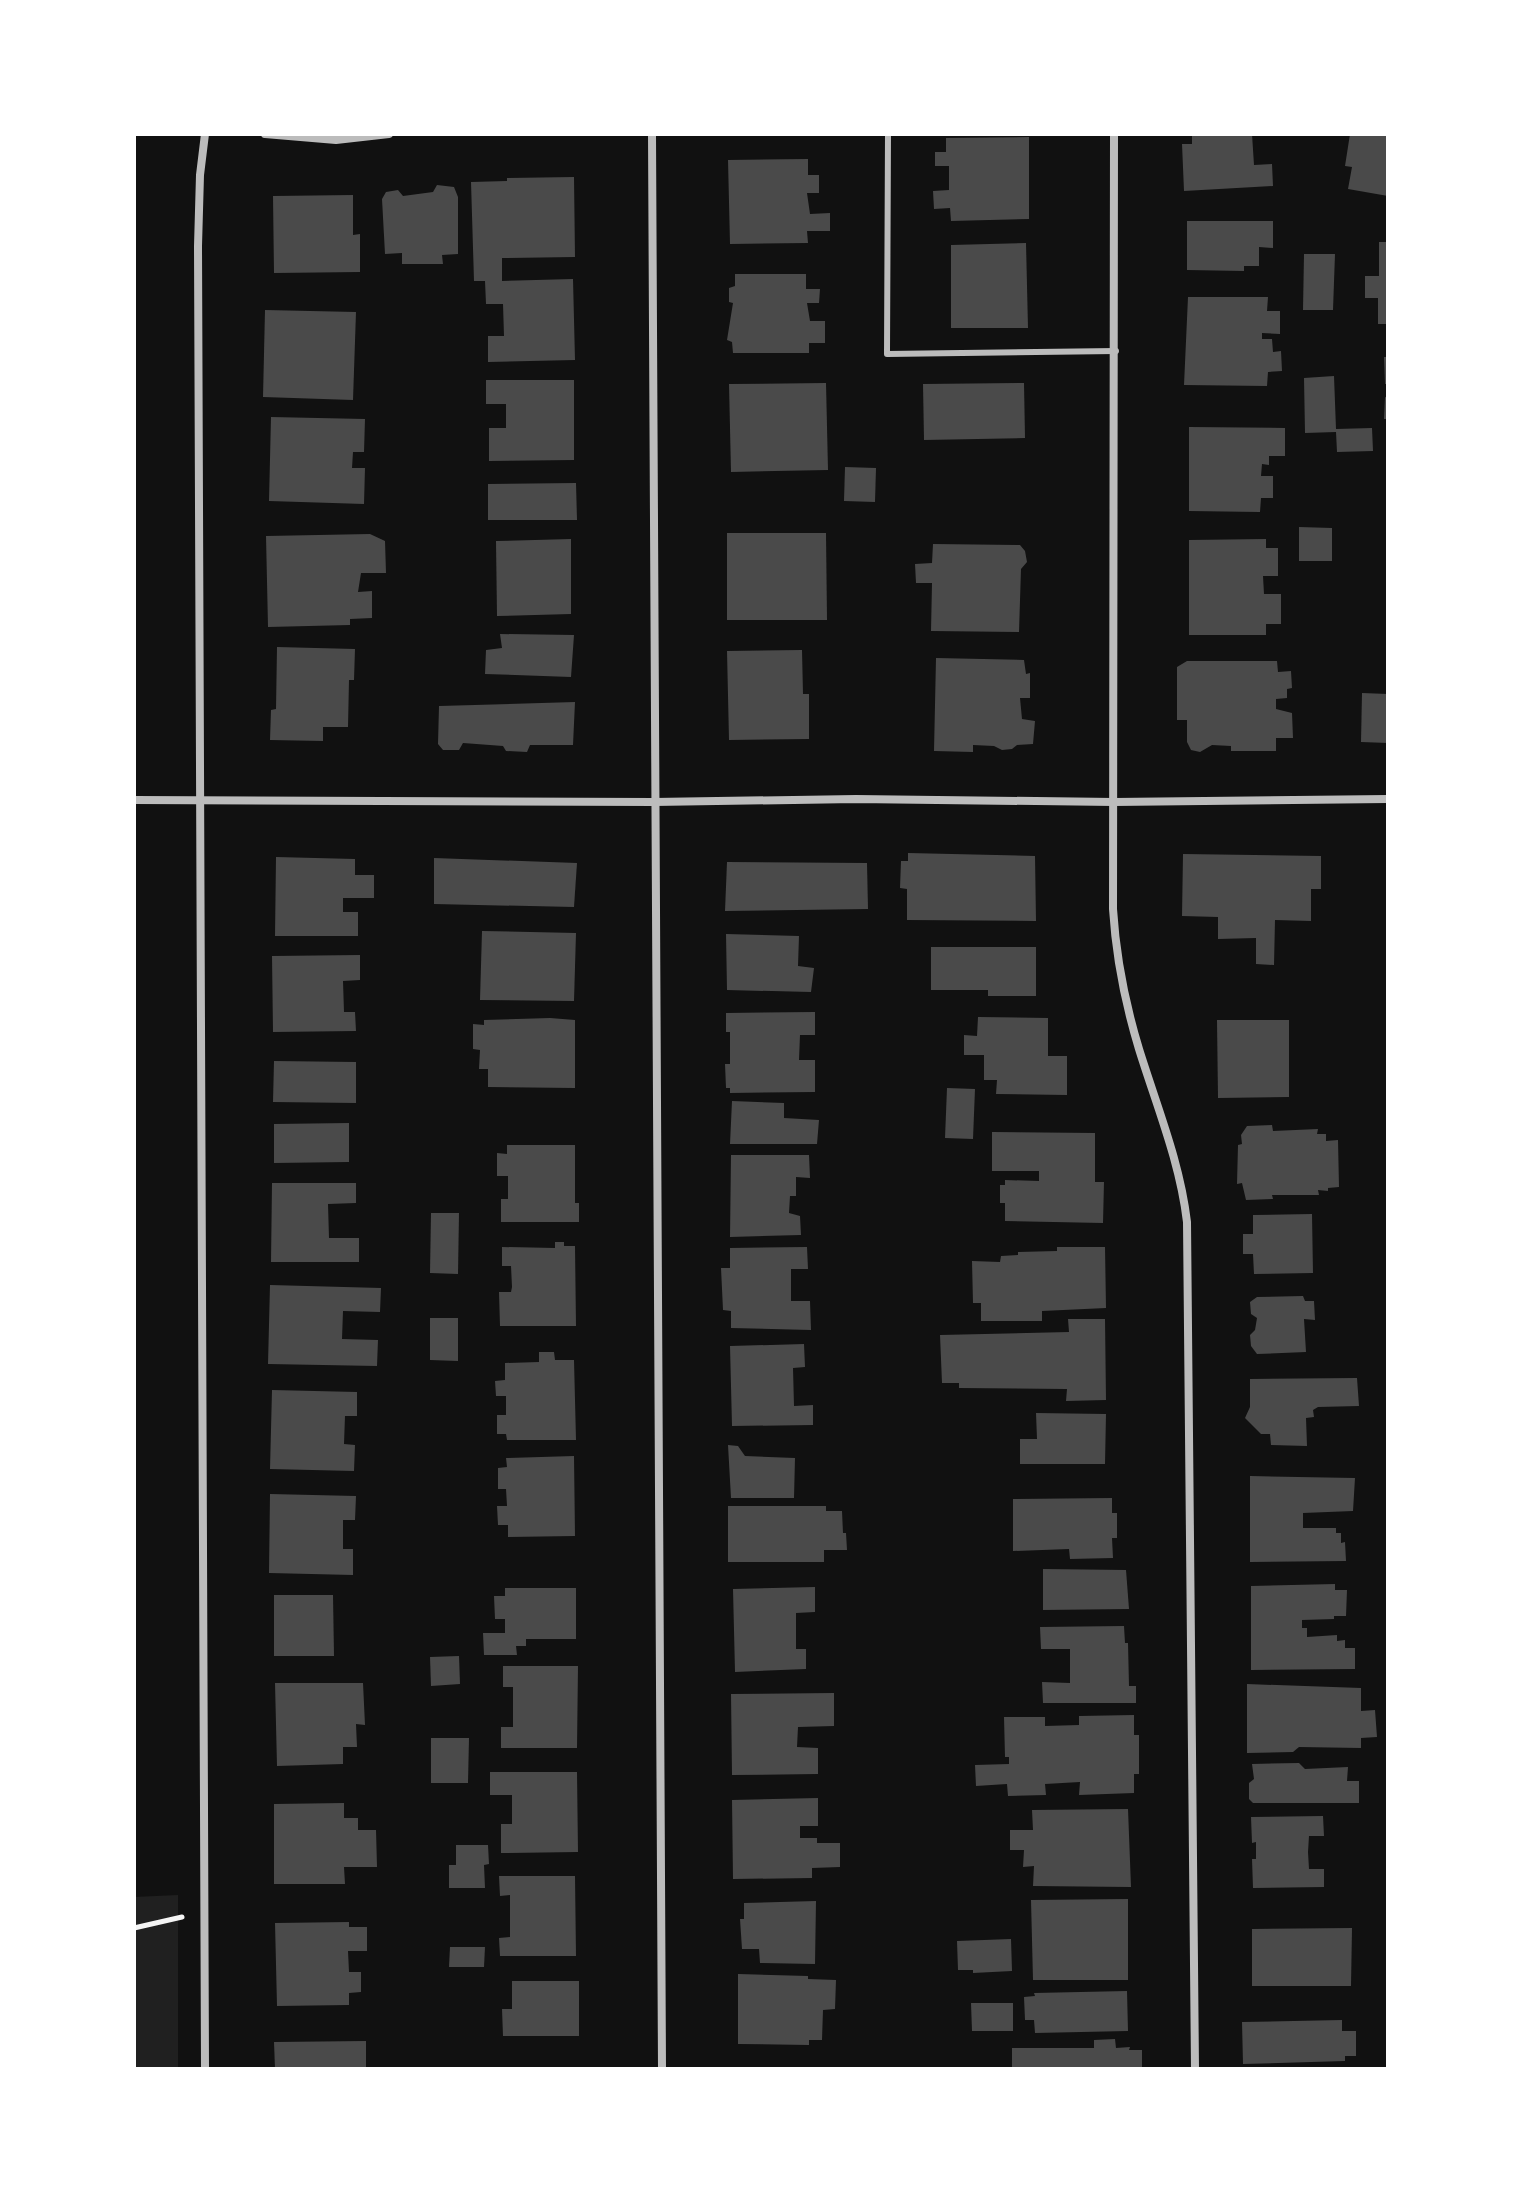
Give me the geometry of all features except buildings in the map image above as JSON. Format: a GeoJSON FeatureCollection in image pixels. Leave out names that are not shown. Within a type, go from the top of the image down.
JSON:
{"type":"FeatureCollection","features":[{"type":"Feature","properties":{"kind":"street"},"geometry":{"type":"LineString","coordinates":[[205,134],[200,175],[198,246],[205,2069]]}},
{"type":"Feature","properties":{"kind":"street"},"geometry":{"type":"LineString","coordinates":[[265,134],[336,140],[389,134]]}},
{"type":"Feature","properties":{"kind":"street"},"geometry":{"type":"LineString","coordinates":[[652,134],[662,2069]]}},
{"type":"Feature","properties":{"kind":"street"},"geometry":{"type":"LineString","coordinates":[[1114,134],[1113,909],[1115,951],[1139,1048],[1183,1187],[1187,1222],[1195,2069]]}},
{"type":"Feature","properties":{"kind":"street"},"geometry":{"type":"LineString","coordinates":[[134,800],[654,802],[856,799],[1114,802],[1388,799]]}},
{"type":"Feature","properties":{"kind":"lane"},"geometry":{"type":"LineString","coordinates":[[888,134],[887,354],[1116,351]]}},
{"type":"Feature","properties":{"kind":"path"},"geometry":{"type":"LineString","coordinates":[[134,1928],[182,1917]]}},
{"type":"Feature","properties":{"kind":"shaded area"},"geometry":{"type":"Polygon","coordinates":[[[178,1895],[178,2069],[134,2069],[134,1897],[178,1895]]]}}]}
